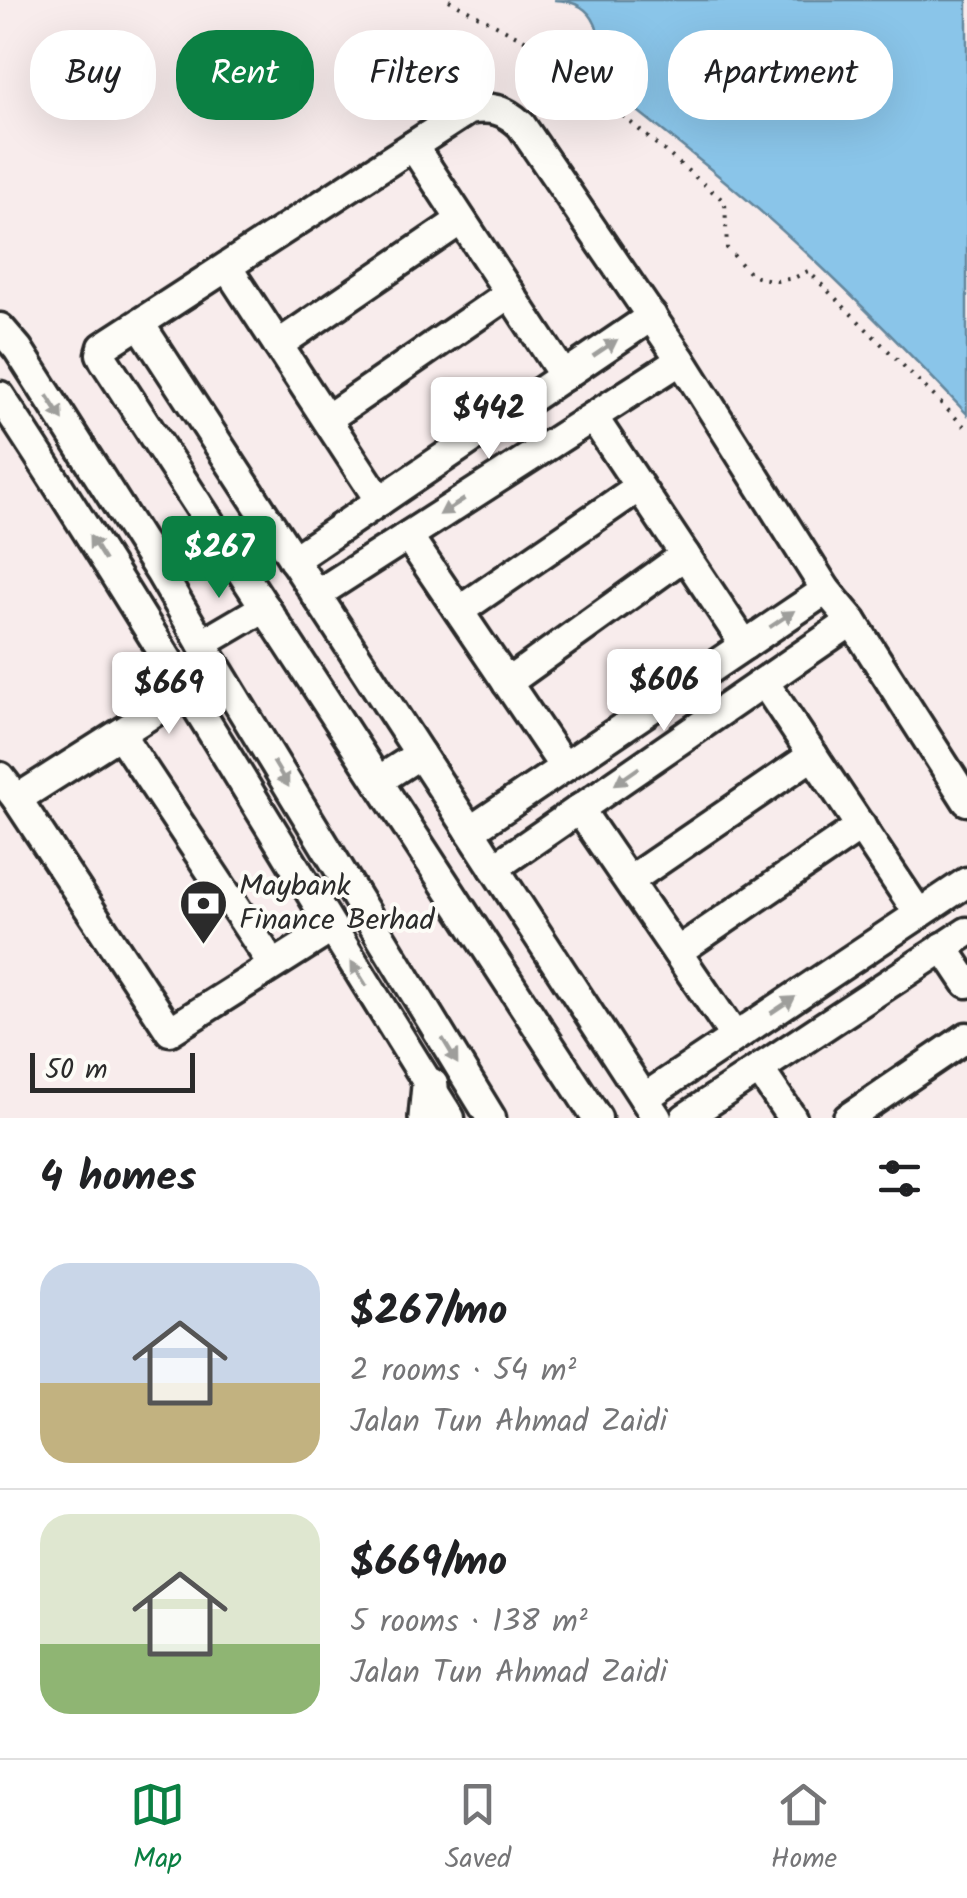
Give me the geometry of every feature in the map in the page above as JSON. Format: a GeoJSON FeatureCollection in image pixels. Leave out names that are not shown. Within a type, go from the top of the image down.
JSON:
{"type":"FeatureCollection","features":[{"type":"Feature","properties":{"kind":"street"},"geometry":{"type":"LineString","coordinates":[[597,1118],[104,360],[103,347],[468,110],[488,107],[507,112],[521,125],[652,316],[826,590],[852,621],[967,801]]}},
{"type":"Feature","properties":{"kind":"street"},"geometry":{"type":"LineString","coordinates":[[413,146],[564,376]]}},
{"type":"Feature","properties":{"kind":"street"},"geometry":{"type":"LineString","coordinates":[[278,345],[461,220]]}},
{"type":"Feature","properties":{"kind":"street"},"geometry":{"type":"LineString","coordinates":[[227,267],[380,501]]}},
{"type":"Feature","properties":{"kind":"street"},"geometry":{"type":"LineString","coordinates":[[327,419],[510,293]]}},
{"type":"Feature","properties":{"kind":"street"},"geometry":{"type":"LineString","coordinates":[[293,560],[652,316]]}},
{"type":"Feature","properties":{"kind":"street"},"geometry":{"type":"LineString","coordinates":[[140,324],[650,1108],[735,1037],[967,882]]}},
{"type":"Feature","properties":{"kind":"street"},"geometry":{"type":"LineString","coordinates":[[0,328],[18,349],[160,572],[491,1118]]}},
{"type":"Feature","properties":{"kind":"street"},"geometry":{"type":"LineString","coordinates":[[316,594],[681,360]]}},
{"type":"Feature","properties":{"kind":"street"},"geometry":{"type":"LineString","coordinates":[[0,396],[9,430],[187,691],[331,928],[428,1102],[450,1118]]}},
{"type":"Feature","properties":{"kind":"street"},"geometry":{"type":"LineString","coordinates":[[592,417],[744,645]]}},
{"type":"Feature","properties":{"kind":"street"},"geometry":{"type":"LineString","coordinates":[[459,611],[639,487]]}},
{"type":"Feature","properties":{"kind":"street"},"geometry":{"type":"LineString","coordinates":[[408,536],[564,767]]}},
{"type":"Feature","properties":{"kind":"street"},"geometry":{"type":"LineString","coordinates":[[507,683],[685,556]]}},
{"type":"Feature","properties":{"kind":"street"},"geometry":{"type":"LineString","coordinates":[[470,831],[826,590]]}},
{"type":"Feature","properties":{"kind":"street"},"geometry":{"type":"LineString","coordinates":[[202,644],[265,607]]}},
{"type":"Feature","properties":{"kind":"street"},"geometry":{"type":"LineString","coordinates":[[494,868],[852,621]]}},
{"type":"Feature","properties":{"kind":"street"},"geometry":{"type":"LineString","coordinates":[[764,682],[919,914]]}},
{"type":"Feature","properties":{"kind":"street"},"geometry":{"type":"LineString","coordinates":[[187,691],[120,734],[8,788],[170,1031],[331,928]]}},
{"type":"Feature","properties":{"kind":"street"},"geometry":{"type":"LineString","coordinates":[[120,734],[274,965]]}},
{"type":"Feature","properties":{"kind":"street"},"geometry":{"type":"LineString","coordinates":[[378,781],[420,754]]}},
{"type":"Feature","properties":{"kind":"street"},"geometry":{"type":"LineString","coordinates":[[628,881],[813,756]]}},
{"type":"Feature","properties":{"kind":"street"},"geometry":{"type":"LineString","coordinates":[[579,809],[735,1037]]}},
{"type":"Feature","properties":{"kind":"street"},"geometry":{"type":"LineString","coordinates":[[677,952],[861,826]]}},
{"type":"Feature","properties":{"kind":"street"},"geometry":{"type":"LineString","coordinates":[[685,1118],[967,932]]}},
{"type":"Feature","properties":{"kind":"street"},"geometry":{"type":"LineString","coordinates":[[943,948],[967,983]]}},
{"type":"Feature","properties":{"kind":"street"},"geometry":{"type":"LineString","coordinates":[[848,1118],[967,1037]]}},
{"type":"Feature","properties":{"kind":"street"},"geometry":{"type":"LineString","coordinates":[[759,1069],[792,1118]]}},
{"type":"Feature","properties":{"kind":"path"},"geometry":{"type":"LineString","coordinates":[[449,0],[547,52],[725,202],[727,248],[752,276],[777,281],[808,272],[967,428]]}},
{"type":"Feature","properties":{"kind":"water"},"geometry":{"type":"Polygon","coordinates":[[[554,0],[967,0],[967,414],[784,232],[648,119],[648,30],[597,30],[590,15],[569,2],[554,0]]]}},
{"type":"Feature","properties":{"kind":"place","name":"Maybank Finance Berhad"},"geometry":{"type":"Point","coordinates":[204,946]}}]}
